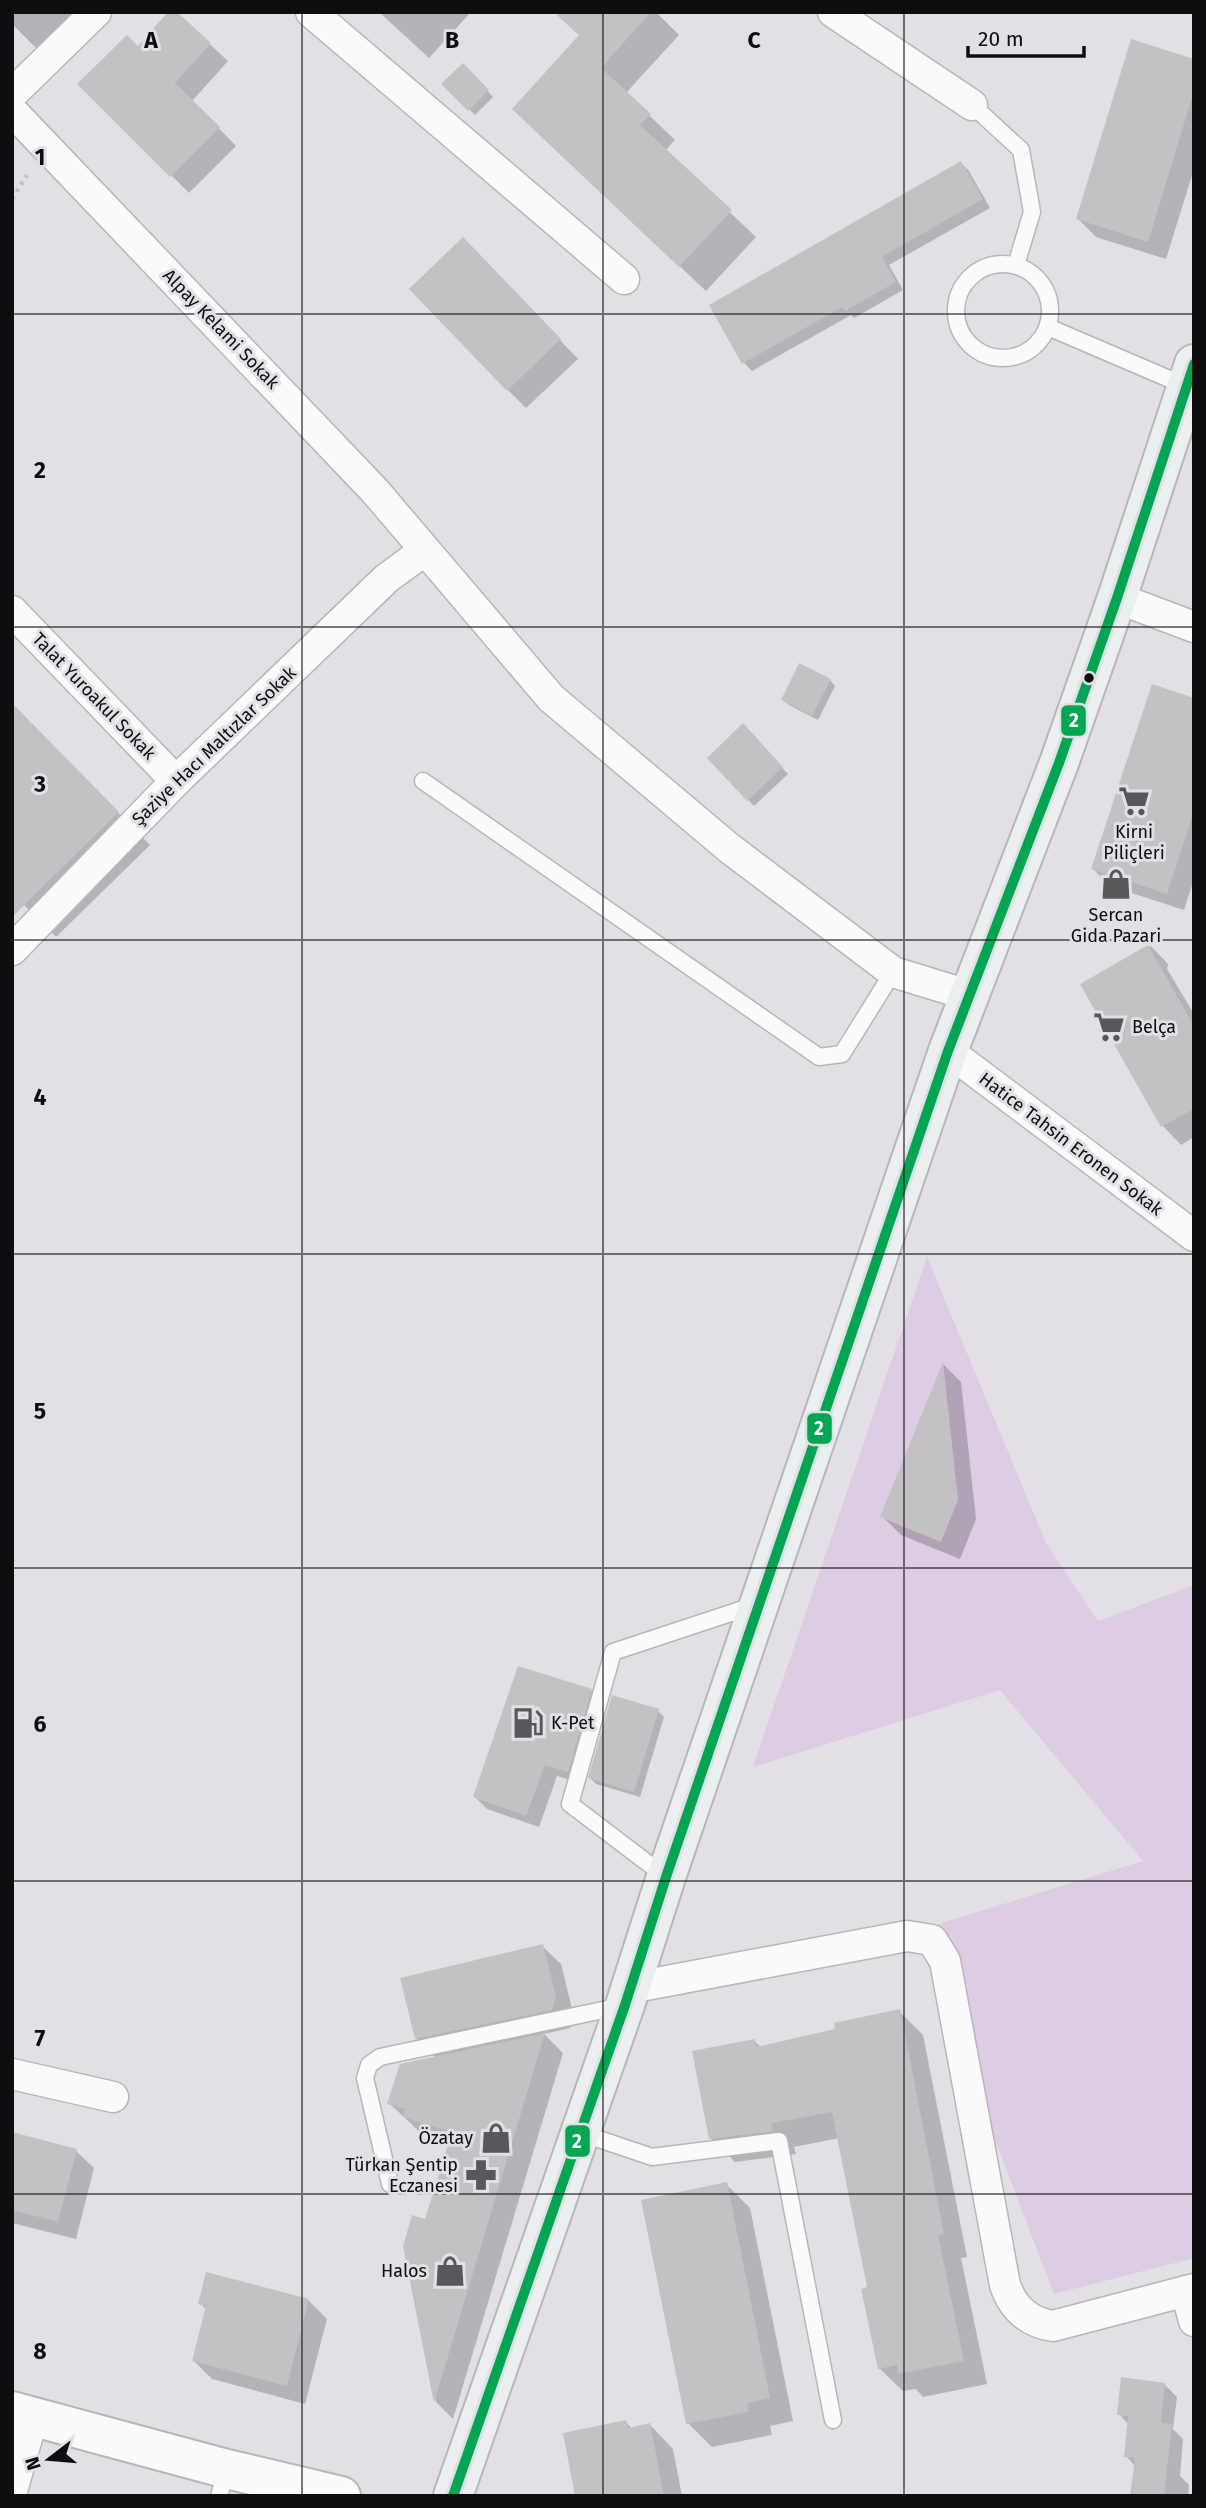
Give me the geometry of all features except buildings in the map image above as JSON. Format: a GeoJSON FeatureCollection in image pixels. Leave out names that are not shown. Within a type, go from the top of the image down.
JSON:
{"type":"FeatureCollection","features":[{"type":"Feature","properties":{"kind":"main road"},"geometry":{"type":"LineString","coordinates":[[453,2496],[627,1997],[948,1051],[1059,763],[1191,375]]}},
{"type":"Feature","properties":{"kind":"street"},"geometry":{"type":"LineString","coordinates":[[12,94],[96,12]]}},
{"type":"Feature","properties":{"kind":"street"},"geometry":{"type":"LineString","coordinates":[[311,12],[624,279]]}},
{"type":"Feature","properties":{"kind":"street"},"geometry":{"type":"LineString","coordinates":[[833,12],[972,105]]}},
{"type":"Feature","properties":{"kind":"street","name":"Alpay Kelami Sokak"},"geometry":{"type":"LineString","coordinates":[[12,111],[375,491],[551,698],[729,848],[893,972]]}},
{"type":"Feature","properties":{"kind":"street","name":"Şaziye Hacı Maltızlar Sokak"},"geometry":{"type":"LineString","coordinates":[[12,950],[176,780],[387,578],[424,551]]}},
{"type":"Feature","properties":{"kind":"street"},"geometry":{"type":"LineString","coordinates":[[1117,598],[1194,627]]}},
{"type":"Feature","properties":{"kind":"street","name":"Talat Yuroakul Sokak"},"geometry":{"type":"LineString","coordinates":[[12,611],[176,780]]}},
{"type":"Feature","properties":{"kind":"street"},"geometry":{"type":"LineString","coordinates":[[893,972],[968,995]]}},
{"type":"Feature","properties":{"kind":"street","name":"Hatice Tahsin Eronen Sokak"},"geometry":{"type":"LineString","coordinates":[[948,1051],[1194,1236]]}},
{"type":"Feature","properties":{"kind":"street"},"geometry":{"type":"LineString","coordinates":[[627,1997],[907,1936],[932,1940],[945,1961],[1005,2284],[1015,2305],[1029,2318],[1053,2326],[1190,2290],[1194,2321]]}},
{"type":"Feature","properties":{"kind":"street"},"geometry":{"type":"LineString","coordinates":[[12,2074],[113,2097]]}},
{"type":"Feature","properties":{"kind":"street"},"geometry":{"type":"LineString","coordinates":[[12,2491],[22,2414],[223,2483],[341,2496]]}},
{"type":"Feature","properties":{"kind":"lane"},"geometry":{"type":"LineString","coordinates":[[972,105],[1021,150],[1032,212],[1016,265]]}},
{"type":"Feature","properties":{"kind":"lane"},"geometry":{"type":"LineString","coordinates":[[1016,265],[1030,272],[1041,283],[1048,297],[1048,327],[1040,341],[1028,351],[1014,357],[999,358],[983,354],[970,345],[961,332],[956,317],[957,302],[967,281],[985,267],[1016,265]]}},
{"type":"Feature","properties":{"kind":"lane"},"geometry":{"type":"LineString","coordinates":[[1048,327],[1191,375]]}},
{"type":"Feature","properties":{"kind":"lane"},"geometry":{"type":"LineString","coordinates":[[423,781],[819,1057],[842,1054],[893,972]]}},
{"type":"Feature","properties":{"kind":"lane"},"geometry":{"type":"LineString","coordinates":[[666,1877],[570,1804],[613,1652],[760,1604]]}},
{"type":"Feature","properties":{"kind":"lane"},"geometry":{"type":"LineString","coordinates":[[390,2184],[365,2078],[369,2065],[380,2057],[627,1997]]}},
{"type":"Feature","properties":{"kind":"lane"},"geometry":{"type":"LineString","coordinates":[[580,2133],[652,2157],[779,2141],[833,2420]]}},
{"type":"Feature","properties":{"kind":"shaded area"},"geometry":{"type":"Polygon","coordinates":[[[927,1257],[1046,1543],[1098,1621],[1194,1585],[1194,2258],[1054,2294],[915,1931],[1143,1861],[1000,1690],[753,1767],[927,1257]]]}},
{"type":"Feature","properties":{"kind":"transit line","name":"2"},"geometry":{"type":"LineString","coordinates":[[453,2496],[625,2005],[666,1877],[948,1051],[1059,763],[1194,364]]}},
{"type":"Feature","properties":{"kind":"place","name":"Kirni Piliçleri"},"geometry":{"type":"Point","coordinates":[1134,801]}},
{"type":"Feature","properties":{"kind":"place","name":"Sercan Gida Pazari"},"geometry":{"type":"Point","coordinates":[1116,884]}},
{"type":"Feature","properties":{"kind":"place","name":"Belça"},"geometry":{"type":"Point","coordinates":[1109,1027]}},
{"type":"Feature","properties":{"kind":"place","name":"K-Pet"},"geometry":{"type":"Point","coordinates":[528,1723]}},
{"type":"Feature","properties":{"kind":"place","name":"Özatay"},"geometry":{"type":"Point","coordinates":[496,2138]}},
{"type":"Feature","properties":{"kind":"place","name":"Türkan Şentip Eczanesi"},"geometry":{"type":"Point","coordinates":[481,2175]}},
{"type":"Feature","properties":{"kind":"place","name":"Halos"},"geometry":{"type":"Point","coordinates":[450,2271]}}]}
